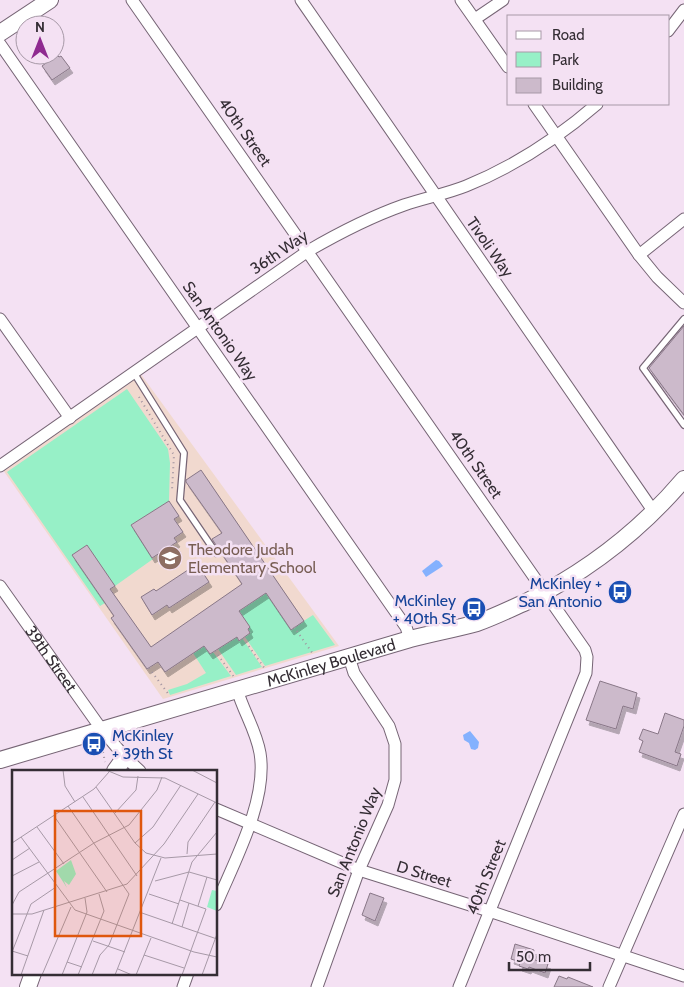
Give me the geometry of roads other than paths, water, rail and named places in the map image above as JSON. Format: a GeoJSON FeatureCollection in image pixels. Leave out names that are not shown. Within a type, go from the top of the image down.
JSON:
{"type":"FeatureCollection","features":[{"type":"Feature","properties":{"kind":"street"},"geometry":{"type":"LineString","coordinates":[[0,33],[50,0]]}},
{"type":"Feature","properties":{"kind":"street","name":"40th Street"},"geometry":{"type":"LineString","coordinates":[[132,0],[582,643],[587,657],[586,673],[459,987]]}},
{"type":"Feature","properties":{"kind":"street","name":"Tivoli Way"},"geometry":{"type":"LineString","coordinates":[[300,0],[654,512]]}},
{"type":"Feature","properties":{"kind":"street"},"geometry":{"type":"LineString","coordinates":[[461,0],[507,66]]}},
{"type":"Feature","properties":{"kind":"street"},"geometry":{"type":"LineString","coordinates":[[475,19],[502,0]]}},
{"type":"Feature","properties":{"kind":"street"},"geometry":{"type":"LineString","coordinates":[[669,30],[684,10]]}},
{"type":"Feature","properties":{"kind":"street","name":"San Antonio Way"},"geometry":{"type":"LineString","coordinates":[[0,44],[406,627],[410,639]]}},
{"type":"Feature","properties":{"kind":"street"},"geometry":{"type":"LineString","coordinates":[[535,105],[639,255],[657,277],[684,303]]}},
{"type":"Feature","properties":{"kind":"street","name":"36th Way"},"geometry":{"type":"LineString","coordinates":[[0,466],[308,251],[378,215],[466,186],[489,175],[556,136],[596,105]]}},
{"type":"Feature","properties":{"kind":"street"},"geometry":{"type":"LineString","coordinates":[[639,255],[684,219]]}},
{"type":"Feature","properties":{"kind":"street"},"geometry":{"type":"LineString","coordinates":[[0,319],[70,418]]}},
{"type":"Feature","properties":{"kind":"street","name":"McKinley Boulevard"},"geometry":{"type":"LineString","coordinates":[[0,760],[102,730],[236,684],[349,657],[478,622],[509,610],[546,592],[604,555],[654,512],[684,480]]}},
{"type":"Feature","properties":{"kind":"street","name":"39th Street"},"geometry":{"type":"LineString","coordinates":[[0,586],[5,605],[102,730]]}},
{"type":"Feature","properties":{"kind":"street","name":"San Antonio Way"},"geometry":{"type":"LineString","coordinates":[[317,987],[359,870],[392,794],[395,780],[395,744],[389,726],[354,673],[349,657]]}},
{"type":"Feature","properties":{"kind":"street"},"geometry":{"type":"LineString","coordinates":[[218,900],[258,802],[260,786],[260,754],[257,738],[241,704],[236,684]]}},
{"type":"Feature","properties":{"kind":"street"},"geometry":{"type":"LineString","coordinates":[[102,730],[139,770]]}},
{"type":"Feature","properties":{"kind":"street"},"geometry":{"type":"LineString","coordinates":[[116,770],[125,757]]}},
{"type":"Feature","properties":{"kind":"street","name":"D Street"},"geometry":{"type":"LineString","coordinates":[[218,810],[359,870],[490,911],[684,976]]}},
{"type":"Feature","properties":{"kind":"street"},"geometry":{"type":"LineString","coordinates":[[609,987],[684,814]]}},
{"type":"Feature","properties":{"kind":"street"},"geometry":{"type":"LineString","coordinates":[[28,987],[33,974]]}},
{"type":"Feature","properties":{"kind":"street"},"geometry":{"type":"LineString","coordinates":[[183,987],[188,974]]}},
{"type":"Feature","properties":{"kind":"lane"},"geometry":{"type":"LineString","coordinates":[[684,320],[643,368],[684,425]]}},
{"type":"Feature","properties":{"kind":"lane"},"geometry":{"type":"LineString","coordinates":[[134,373],[184,453],[180,500],[216,553]]}},
{"type":"Feature","properties":{"kind":"water"},"geometry":{"type":"Polygon","coordinates":[[[436,560],[443,566],[426,577],[422,571],[436,560]]]}},
{"type":"Feature","properties":{"kind":"water"},"geometry":{"type":"Polygon","coordinates":[[[470,731],[479,742],[478,748],[475,750],[471,749],[469,743],[464,740],[463,735],[470,731]]]}},
{"type":"Feature","properties":{"kind":"place","name":"Theodore Judah Elementary School"},"geometry":{"type":"Point","coordinates":[170,558]}},
{"type":"Feature","properties":{"kind":"place","name":"McKinley + San Antonio"},"geometry":{"type":"Point","coordinates":[620,592]}},
{"type":"Feature","properties":{"kind":"place","name":"McKinley + 40th St"},"geometry":{"type":"Point","coordinates":[474,609]}},
{"type":"Feature","properties":{"kind":"place","name":"McKinley + 39th St"},"geometry":{"type":"Point","coordinates":[94,744]}}]}
